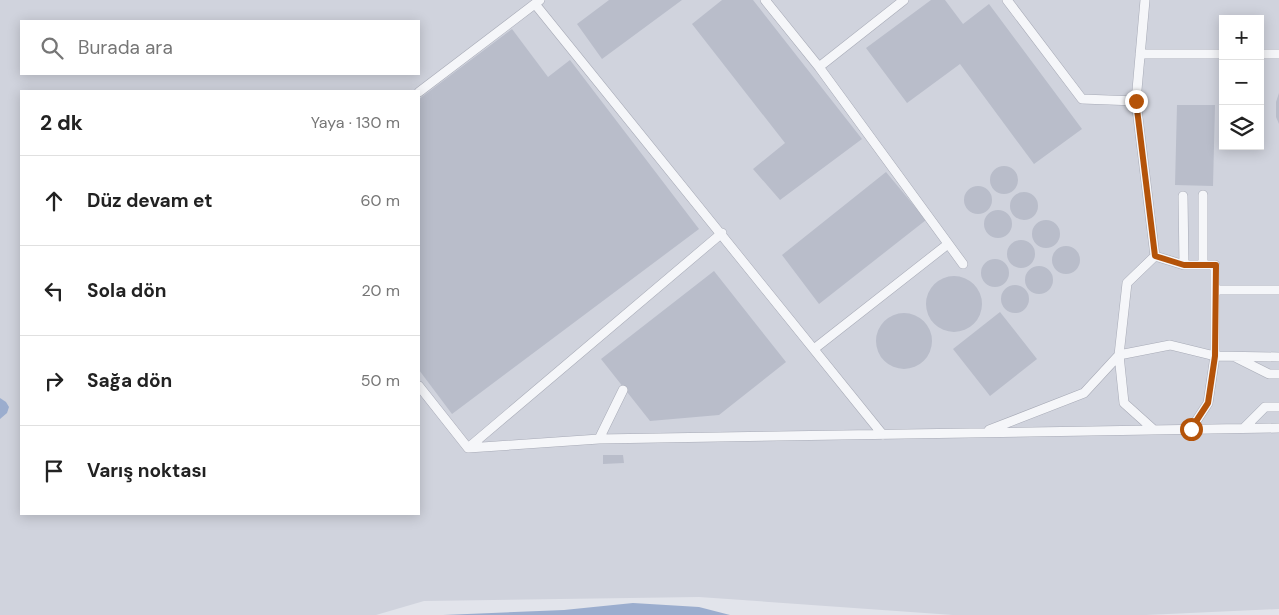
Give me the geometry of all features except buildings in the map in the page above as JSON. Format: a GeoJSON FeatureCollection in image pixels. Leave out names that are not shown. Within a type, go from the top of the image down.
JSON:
{"type":"FeatureCollection","features":[{"type":"Feature","properties":{"kind":"lane"},"geometry":{"type":"LineString","coordinates":[[764,0],[819,67],[963,264]]}},
{"type":"Feature","properties":{"kind":"lane"},"geometry":{"type":"LineString","coordinates":[[819,67],[904,0]]}},
{"type":"Feature","properties":{"kind":"lane"},"geometry":{"type":"LineString","coordinates":[[1007,0],[1082,99],[1136,101]]}},
{"type":"Feature","properties":{"kind":"lane"},"geometry":{"type":"LineString","coordinates":[[1145,0],[1136,101],[1155,256]]}},
{"type":"Feature","properties":{"kind":"lane"},"geometry":{"type":"LineString","coordinates":[[420,91],[538,2],[883,435]]}},
{"type":"Feature","properties":{"kind":"lane"},"geometry":{"type":"LineString","coordinates":[[1140,54],[1219,54]]}},
{"type":"Feature","properties":{"kind":"lane"},"geometry":{"type":"LineString","coordinates":[[1264,54],[1279,54]]}},
{"type":"Feature","properties":{"kind":"lane"},"geometry":{"type":"LineString","coordinates":[[1202,195],[1202,265]]}},
{"type":"Feature","properties":{"kind":"lane"},"geometry":{"type":"LineString","coordinates":[[1183,196],[1184,265]]}},
{"type":"Feature","properties":{"kind":"lane"},"geometry":{"type":"LineString","coordinates":[[468,448],[722,234]]}},
{"type":"Feature","properties":{"kind":"lane"},"geometry":{"type":"LineString","coordinates":[[814,348],[948,244]]}},
{"type":"Feature","properties":{"kind":"lane"},"geometry":{"type":"LineString","coordinates":[[1155,256],[1184,265],[1216,265],[1215,356],[1208,403],[1191,429]]}},
{"type":"Feature","properties":{"kind":"lane"},"geometry":{"type":"LineString","coordinates":[[1154,430],[1124,403],[1118,356],[1127,283],[1155,256]]}},
{"type":"Feature","properties":{"kind":"lane"},"geometry":{"type":"LineString","coordinates":[[1216,290],[1279,290]]}},
{"type":"Feature","properties":{"kind":"lane"},"geometry":{"type":"LineString","coordinates":[[981,433],[1084,393],[1118,356],[1170,345],[1215,356],[1279,357]]}},
{"type":"Feature","properties":{"kind":"lane"},"geometry":{"type":"LineString","coordinates":[[1232,356],[1269,374],[1279,374]]}},
{"type":"Feature","properties":{"kind":"lane"},"geometry":{"type":"LineString","coordinates":[[420,387],[468,448]]}},
{"type":"Feature","properties":{"kind":"lane"},"geometry":{"type":"LineString","coordinates":[[599,439],[622,390]]}},
{"type":"Feature","properties":{"kind":"lane"},"geometry":{"type":"LineString","coordinates":[[1244,428],[1265,407],[1279,407]]}},
{"type":"Feature","properties":{"kind":"lane"},"geometry":{"type":"LineString","coordinates":[[468,448],[599,439],[1279,428]]}},
{"type":"Feature","properties":{"kind":"shaded area"},"geometry":{"type":"Polygon","coordinates":[[[0,0],[1279,0],[1279,609],[1146,615],[953,615],[699,597],[424,601],[376,615],[0,615],[0,0]]]}},
{"type":"Feature","properties":{"kind":"water"},"geometry":{"type":"Polygon","coordinates":[[[0,398],[9,407],[7,413],[0,419],[0,398]]]}},
{"type":"Feature","properties":{"kind":"water"},"geometry":{"type":"Polygon","coordinates":[[[633,603],[699,607],[730,615],[443,615],[564,610],[633,603]]]}},
{"type":"Feature","properties":{"kind":"route"},"geometry":{"type":"LineString","coordinates":[[1136,101],[1155,256],[1184,265],[1216,265],[1215,356],[1208,403],[1191,429]]}}]}
